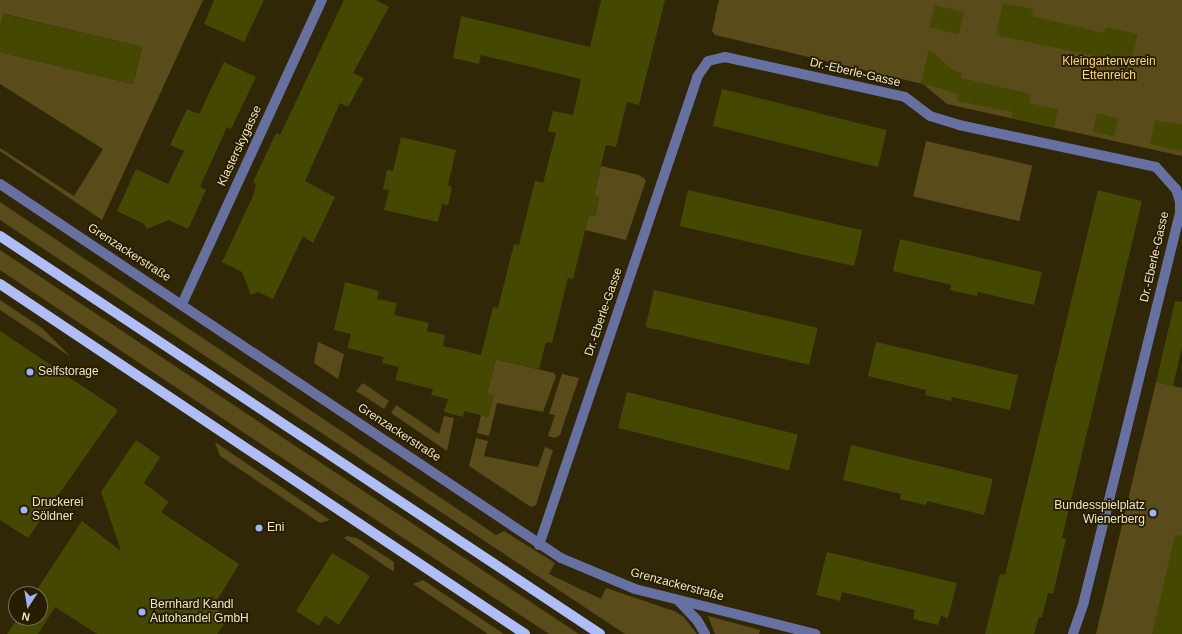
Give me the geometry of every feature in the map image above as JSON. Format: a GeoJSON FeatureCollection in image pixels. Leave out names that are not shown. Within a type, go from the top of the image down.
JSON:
{"type":"FeatureCollection","features":[{"type":"Feature","properties":{"kind":"main road"},"geometry":{"type":"LineString","coordinates":[[0,236],[600,634]]}},
{"type":"Feature","properties":{"kind":"main road"},"geometry":{"type":"LineString","coordinates":[[0,284],[525,634]]}},
{"type":"Feature","properties":{"kind":"street","name":"Klasterskygasse"},"geometry":{"type":"LineString","coordinates":[[182,304],[322,0]]}},
{"type":"Feature","properties":{"kind":"street","name":"Dr.-Eberle-Gasse"},"geometry":{"type":"LineString","coordinates":[[539,545],[697,77],[708,61],[725,57],[905,97],[930,116],[959,125],[1156,166],[1168,177],[1176,189],[1180,201],[1180,213],[1084,602],[1073,634]]}},
{"type":"Feature","properties":{"kind":"street","name":"Grenzackerstraße"},"geometry":{"type":"LineString","coordinates":[[0,184],[441,476],[539,545],[595,574],[679,601],[815,634]]}},
{"type":"Feature","properties":{"kind":"street"},"geometry":{"type":"LineString","coordinates":[[679,601],[697,620],[704,634]]}},
{"type":"Feature","properties":{"kind":"green space"},"geometry":{"type":"Polygon","coordinates":[[[0,0],[203,0],[102,220],[0,151],[0,148],[74,196],[103,149],[0,84],[0,52],[133,84],[142,47],[4,14],[0,28],[0,0]]]}},
{"type":"Feature","properties":{"kind":"green space","name":"Kleingartenverein Ettenreich"},"geometry":{"type":"Polygon","coordinates":[[[719,0],[1182,0],[1182,156],[947,104],[923,84],[715,35],[712,31],[719,0]]]}},
{"type":"Feature","properties":{"kind":"green space"},"geometry":{"type":"Polygon","coordinates":[[[926,141],[1032,166],[1019,221],[913,197],[926,141]]]}},
{"type":"Feature","properties":{"kind":"green space"},"geometry":{"type":"Polygon","coordinates":[[[601,166],[639,175],[646,180],[626,240],[585,230],[589,215],[595,216],[599,197],[594,195],[601,166]]]}},
{"type":"Feature","properties":{"kind":"green space"},"geometry":{"type":"Polygon","coordinates":[[[0,202],[496,535],[504,531],[555,563],[549,574],[601,599],[606,588],[674,611],[684,617],[697,634],[625,634],[0,220],[0,202]]]}},
{"type":"Feature","properties":{"kind":"green space"},"geometry":{"type":"Polygon","coordinates":[[[0,250],[579,634],[549,634],[270,450],[0,270],[0,250]]]}},
{"type":"Feature","properties":{"kind":"green space"},"geometry":{"type":"Polygon","coordinates":[[[0,300],[42,328],[71,357],[0,310],[0,300]]]}},
{"type":"Feature","properties":{"kind":"green space"},"geometry":{"type":"Polygon","coordinates":[[[318,342],[344,354],[338,379],[314,363],[318,342]]]}},
{"type":"Feature","properties":{"kind":"green space"},"geometry":{"type":"Polygon","coordinates":[[[496,359],[554,373],[556,376],[543,412],[497,403],[489,436],[477,433],[481,415],[488,417],[487,393],[496,359]]]}},
{"type":"Feature","properties":{"kind":"green space"},"geometry":{"type":"Polygon","coordinates":[[[562,374],[579,378],[560,435],[555,438],[548,436],[555,415],[549,414],[562,374]]]}},
{"type":"Feature","properties":{"kind":"green space","name":"Bundesspielplatz Wienerberg"},"geometry":{"type":"Polygon","coordinates":[[[1156,382],[1182,388],[1182,634],[1096,634],[1156,382]]]}},
{"type":"Feature","properties":{"kind":"green space"},"geometry":{"type":"Polygon","coordinates":[[[363,383],[389,401],[384,409],[356,391],[363,383]]]}},
{"type":"Feature","properties":{"kind":"green space"},"geometry":{"type":"Polygon","coordinates":[[[396,405],[439,434],[444,416],[454,418],[447,451],[391,413],[396,405]]]}},
{"type":"Feature","properties":{"kind":"green space"},"geometry":{"type":"Polygon","coordinates":[[[476,438],[488,441],[484,456],[538,467],[545,447],[553,450],[536,505],[531,507],[469,466],[476,438]]]}},
{"type":"Feature","properties":{"kind":"green space"},"geometry":{"type":"Polygon","coordinates":[[[215,442],[330,520],[320,523],[220,456],[215,442]]]}},
{"type":"Feature","properties":{"kind":"green space"},"geometry":{"type":"Polygon","coordinates":[[[347,536],[357,538],[394,562],[394,572],[344,538],[347,536]]]}},
{"type":"Feature","properties":{"kind":"green space"},"geometry":{"type":"Polygon","coordinates":[[[423,580],[504,634],[488,634],[413,584],[423,580]]]}},
{"type":"Feature","properties":{"kind":"green space"},"geometry":{"type":"Polygon","coordinates":[[[708,616],[760,630],[759,634],[715,634],[708,616]]]}},
{"type":"Feature","properties":{"kind":"building"},"geometry":{"type":"Polygon","coordinates":[[[214,0],[264,0],[244,42],[204,24],[214,0]]]}},
{"type":"Feature","properties":{"kind":"building"},"geometry":{"type":"Polygon","coordinates":[[[344,0],[376,0],[389,7],[353,73],[364,78],[348,107],[340,103],[305,181],[335,197],[313,243],[303,236],[273,299],[258,292],[251,295],[242,272],[222,262],[253,196],[256,184],[253,182],[276,133],[280,135],[344,0]]]}},
{"type":"Feature","properties":{"kind":"building"},"geometry":{"type":"Polygon","coordinates":[[[601,0],[665,0],[639,105],[627,102],[616,147],[606,145],[594,195],[599,197],[595,216],[589,215],[573,279],[568,278],[552,343],[546,342],[539,369],[496,359],[487,393],[494,395],[489,417],[464,411],[463,417],[444,412],[448,399],[431,395],[433,389],[395,380],[399,367],[382,363],[384,357],[347,348],[351,334],[334,330],[345,282],[379,291],[377,299],[397,303],[394,315],[429,323],[427,331],[445,335],[443,346],[481,355],[493,307],[498,308],[514,244],[519,245],[535,181],[543,183],[556,133],[548,131],[553,111],[573,115],[581,79],[481,55],[479,64],[453,58],[461,16],[590,47],[601,0]]]}},
{"type":"Feature","properties":{"kind":"building"},"geometry":{"type":"Polygon","coordinates":[[[1003,3],[1033,9],[1032,16],[1104,33],[1106,27],[1138,34],[1132,58],[1120,55],[1118,61],[996,35],[1003,3]]]}},
{"type":"Feature","properties":{"kind":"building"},"geometry":{"type":"Polygon","coordinates":[[[935,5],[964,12],[959,35],[929,27],[935,5]]]}},
{"type":"Feature","properties":{"kind":"building"},"geometry":{"type":"Polygon","coordinates":[[[3,14],[142,47],[133,84],[0,52],[0,28],[3,14]]]}},
{"type":"Feature","properties":{"kind":"building"},"geometry":{"type":"Polygon","coordinates":[[[929,49],[953,70],[962,73],[961,78],[1031,94],[1029,103],[1058,109],[1054,128],[1011,118],[1012,112],[957,101],[958,94],[921,83],[929,49]]]}},
{"type":"Feature","properties":{"kind":"building"},"geometry":{"type":"Polygon","coordinates":[[[224,62],[256,77],[231,129],[227,127],[200,187],[206,190],[188,229],[169,220],[147,229],[144,224],[117,211],[136,169],[168,184],[184,151],[170,145],[187,109],[199,114],[224,62]]]}},
{"type":"Feature","properties":{"kind":"building"},"geometry":{"type":"Polygon","coordinates":[[[722,89],[887,130],[878,167],[713,126],[722,89]]]}},
{"type":"Feature","properties":{"kind":"building"},"geometry":{"type":"Polygon","coordinates":[[[1097,113],[1118,118],[1114,136],[1093,132],[1097,113]]]}},
{"type":"Feature","properties":{"kind":"building"},"geometry":{"type":"Polygon","coordinates":[[[1155,120],[1182,125],[1182,151],[1150,144],[1155,120]]]}},
{"type":"Feature","properties":{"kind":"building"},"geometry":{"type":"Polygon","coordinates":[[[401,137],[456,150],[448,185],[452,187],[448,205],[442,204],[438,222],[384,210],[389,190],[383,189],[387,170],[393,171],[401,137]]]}},
{"type":"Feature","properties":{"kind":"building"},"geometry":{"type":"Polygon","coordinates":[[[688,190],[862,230],[854,266],[680,226],[688,190]]]}},
{"type":"Feature","properties":{"kind":"building"},"geometry":{"type":"Polygon","coordinates":[[[1098,190],[1142,201],[1062,538],[1066,539],[1053,594],[1048,593],[1042,617],[1039,617],[1034,634],[985,634],[1000,574],[1005,575],[1098,190]]]}},
{"type":"Feature","properties":{"kind":"building"},"geometry":{"type":"Polygon","coordinates":[[[900,239],[1042,272],[1034,305],[978,292],[977,296],[950,290],[951,285],[893,271],[900,239]]]}},
{"type":"Feature","properties":{"kind":"building"},"geometry":{"type":"Polygon","coordinates":[[[654,290],[818,328],[809,365],[645,327],[654,290]]]}},
{"type":"Feature","properties":{"kind":"building"},"geometry":{"type":"Polygon","coordinates":[[[1175,301],[1182,302],[1182,347],[1173,386],[1156,382],[1175,301]]]}},
{"type":"Feature","properties":{"kind":"building","name":"Selfstorage"},"geometry":{"type":"Polygon","coordinates":[[[0,331],[118,410],[28,538],[0,520],[0,331]]]}},
{"type":"Feature","properties":{"kind":"building"},"geometry":{"type":"Polygon","coordinates":[[[876,342],[1018,375],[1010,410],[952,397],[951,401],[925,395],[926,390],[868,376],[876,342]]]}},
{"type":"Feature","properties":{"kind":"building"},"geometry":{"type":"Polygon","coordinates":[[[627,392],[798,435],[789,470],[618,428],[627,392]]]}},
{"type":"Feature","properties":{"kind":"building"},"geometry":{"type":"Polygon","coordinates":[[[136,440],[160,457],[144,483],[169,502],[161,512],[239,564],[213,607],[229,617],[217,634],[97,634],[55,607],[48,618],[48,586],[39,586],[82,521],[121,551],[101,492],[136,440]]]}},
{"type":"Feature","properties":{"kind":"building"},"geometry":{"type":"Polygon","coordinates":[[[851,445],[993,479],[984,515],[927,501],[926,505],[900,499],[901,494],[843,480],[851,445]]]}},
{"type":"Feature","properties":{"kind":"building"},"geometry":{"type":"Polygon","coordinates":[[[1175,535],[1182,536],[1182,634],[1152,634],[1175,535]]]}},
{"type":"Feature","properties":{"kind":"building"},"geometry":{"type":"Polygon","coordinates":[[[827,552],[957,583],[948,618],[941,616],[938,625],[913,619],[915,610],[842,592],[840,601],[816,595],[827,552]]]}},
{"type":"Feature","properties":{"kind":"building"},"geometry":{"type":"Polygon","coordinates":[[[332,553],[370,576],[339,625],[325,616],[319,626],[296,611],[332,553]]]}},
{"type":"Feature","properties":{"kind":"building"},"geometry":{"type":"Polygon","coordinates":[[[12,626],[43,626],[38,634],[7,634],[12,626]]]}},
{"type":"Feature","properties":{"kind":"place","name":"Selfstorage"},"geometry":{"type":"Point","coordinates":[30,372]}},
{"type":"Feature","properties":{"kind":"place","name":"Druckerei Söldner"},"geometry":{"type":"Point","coordinates":[24,510]}},
{"type":"Feature","properties":{"kind":"place","name":"Bundesspielplatz Wienerberg"},"geometry":{"type":"Point","coordinates":[1153,513]}},
{"type":"Feature","properties":{"kind":"place","name":"Eni"},"geometry":{"type":"Point","coordinates":[259,528]}},
{"type":"Feature","properties":{"kind":"place","name":"Bernhard Kandl Autohandel GmbH"},"geometry":{"type":"Point","coordinates":[142,612]}}]}
